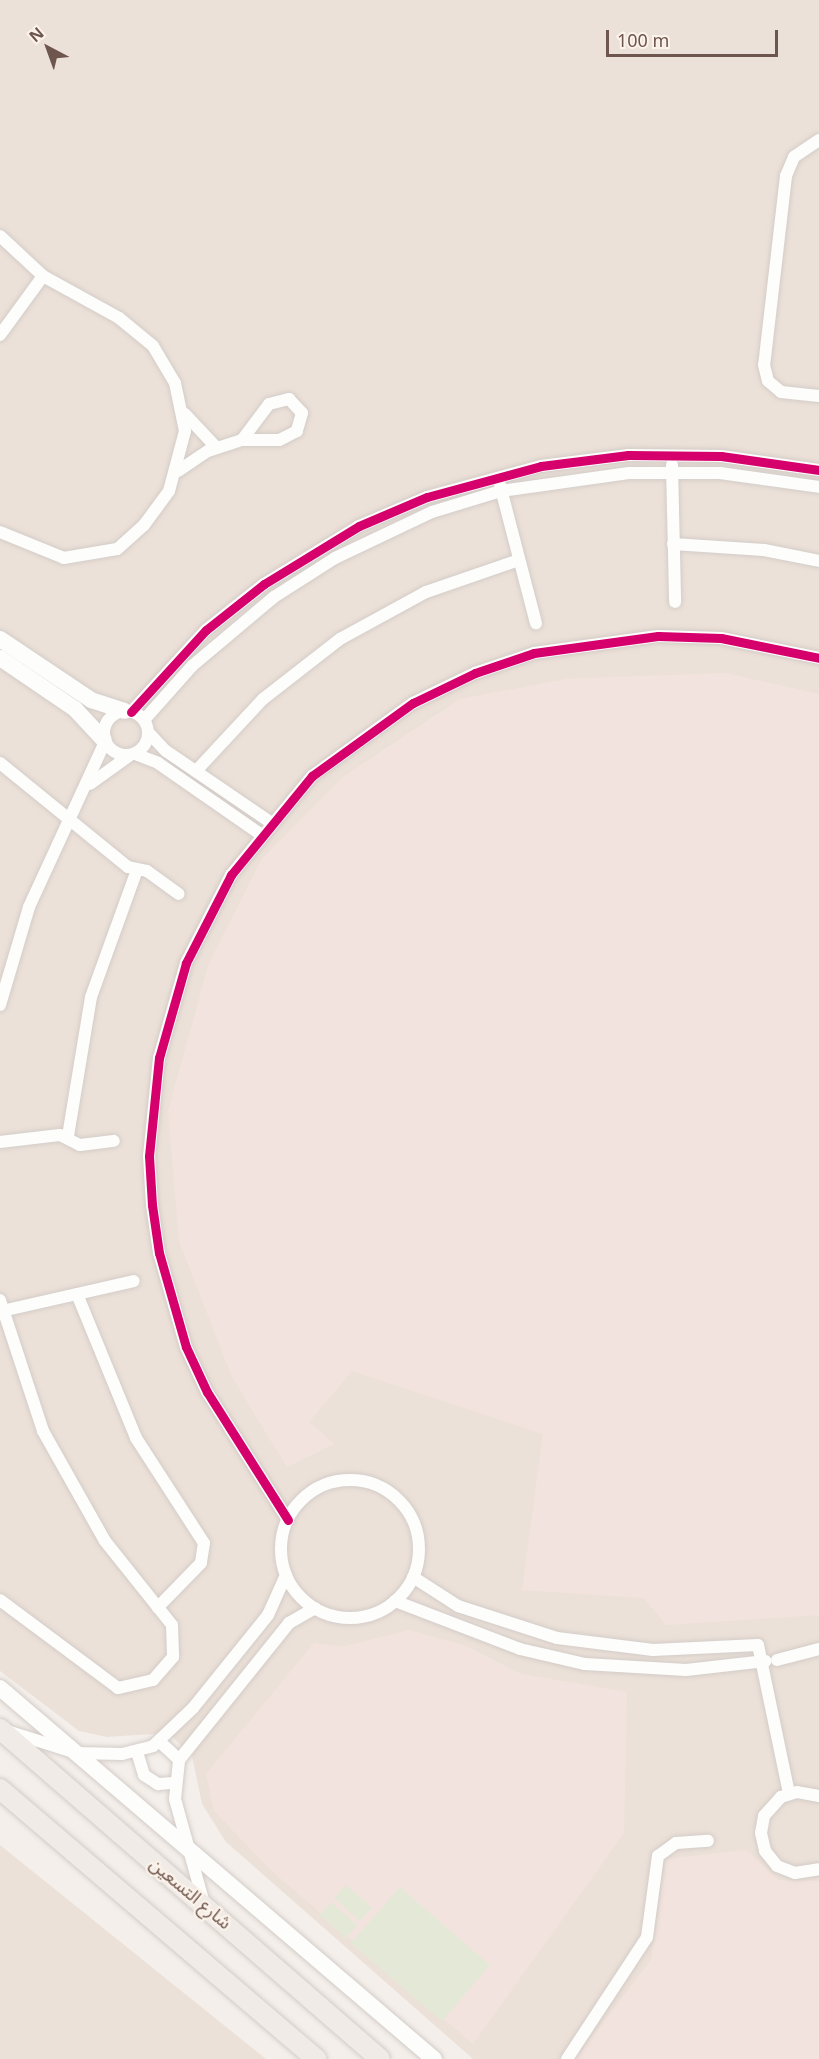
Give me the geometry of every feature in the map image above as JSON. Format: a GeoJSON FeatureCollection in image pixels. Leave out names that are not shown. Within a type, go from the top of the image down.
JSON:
{"type":"FeatureCollection","features":[{"type":"Feature","properties":{"kind":"main road","name":"شارع التسعين"},"geometry":{"type":"LineString","coordinates":[[0,1729],[202,1900],[380,2059]]}},
{"type":"Feature","properties":{"kind":"main road"},"geometry":{"type":"LineString","coordinates":[[0,1790],[316,2059]]}},
{"type":"Feature","properties":{"kind":"street"},"geometry":{"type":"LineString","coordinates":[[819,140],[794,157],[786,176],[764,365],[768,381],[781,392],[819,396]]}},
{"type":"Feature","properties":{"kind":"street"},"geometry":{"type":"LineString","coordinates":[[0,236],[43,276],[145,338],[166,363],[183,411],[216,447]]}},
{"type":"Feature","properties":{"kind":"street"},"geometry":{"type":"LineString","coordinates":[[0,336],[43,276]]}},
{"type":"Feature","properties":{"kind":"street"},"geometry":{"type":"LineString","coordinates":[[0,532],[64,558],[100,555],[144,525],[178,471],[216,447],[242,440],[292,436],[302,426],[300,407],[289,399],[275,400],[242,440]]}},
{"type":"Feature","properties":{"kind":"street"},"geometry":{"type":"LineString","coordinates":[[178,471],[183,411]]}},
{"type":"Feature","properties":{"kind":"street"},"geometry":{"type":"LineString","coordinates":[[0,1005],[3,976],[29,907],[70,819],[89,785],[104,741],[107,721],[128,711],[206,630],[295,563],[392,511],[498,475],[584,459],[672,455],[745,458],[819,470]]}},
{"type":"Feature","properties":{"kind":"street"},"geometry":{"type":"LineString","coordinates":[[672,455],[675,602]]}},
{"type":"Feature","properties":{"kind":"street"},"geometry":{"type":"LineString","coordinates":[[89,785],[133,755],[146,726],[218,642],[304,576],[399,526],[501,491],[672,472],[749,475],[819,487]]}},
{"type":"Feature","properties":{"kind":"street"},"geometry":{"type":"LineString","coordinates":[[498,475],[536,623]]}},
{"type":"Feature","properties":{"kind":"street"},"geometry":{"type":"LineString","coordinates":[[673,544],[764,550],[819,561]]}},
{"type":"Feature","properties":{"kind":"street"},"geometry":{"type":"LineString","coordinates":[[196,771],[263,699],[340,639],[426,592],[519,560]]}},
{"type":"Feature","properties":{"kind":"street"},"geometry":{"type":"LineString","coordinates":[[288,1520],[256,1466],[207,1392],[173,1310],[159,1253],[149,1155],[159,1058],[173,1000],[207,918],[260,834],[312,776],[360,736],[455,682],[534,653],[658,636],[721,638],[819,658]]}},
{"type":"Feature","properties":{"kind":"street"},"geometry":{"type":"LineString","coordinates":[[0,639],[91,700],[128,711],[196,771],[270,822]]}},
{"type":"Feature","properties":{"kind":"street"},"geometry":{"type":"LineString","coordinates":[[0,658],[75,709],[116,754],[133,755],[158,763],[260,834]]}},
{"type":"Feature","properties":{"kind":"street"},"geometry":{"type":"LineString","coordinates":[[0,763],[137,870],[179,894]]}},
{"type":"Feature","properties":{"kind":"street"},"geometry":{"type":"LineString","coordinates":[[68,1136],[91,997],[137,870]]}},
{"type":"Feature","properties":{"kind":"street"},"geometry":{"type":"LineString","coordinates":[[0,1142],[68,1136],[80,1145],[114,1142]]}},
{"type":"Feature","properties":{"kind":"street"},"geometry":{"type":"LineString","coordinates":[[0,1600],[106,1684],[130,1689],[153,1680],[173,1657],[175,1636],[158,1607],[105,1541],[61,1468],[27,1392],[1,1306],[77,1294],[134,1281]]}},
{"type":"Feature","properties":{"kind":"street"},"geometry":{"type":"LineString","coordinates":[[77,1294],[136,1438],[204,1543],[201,1563],[158,1607]]}},
{"type":"Feature","properties":{"kind":"street"},"geometry":{"type":"LineString","coordinates":[[256,1466],[298,1504]]}},
{"type":"Feature","properties":{"kind":"street"},"geometry":{"type":"LineString","coordinates":[[336,1481],[366,1481],[393,1494],[416,1526],[419,1543],[413,1577],[395,1601],[348,1618],[315,1608],[286,1575],[281,1547],[288,1520],[298,1504],[336,1481]]}},
{"type":"Feature","properties":{"kind":"street"},"geometry":{"type":"LineString","coordinates":[[0,1729],[77,1753],[137,1752],[160,1742],[194,1708],[273,1608],[286,1575]]}},
{"type":"Feature","properties":{"kind":"street"},"geometry":{"type":"LineString","coordinates":[[413,1577],[459,1606],[552,1637],[653,1650],[754,1643],[771,1661],[789,1794]]}},
{"type":"Feature","properties":{"kind":"street"},"geometry":{"type":"LineString","coordinates":[[395,1601],[499,1642],[585,1664],[686,1670],[771,1661],[819,1649]]}},
{"type":"Feature","properties":{"kind":"street"},"geometry":{"type":"LineString","coordinates":[[202,1900],[191,1846],[174,1784],[179,1760],[208,1720],[289,1623],[315,1608]]}},
{"type":"Feature","properties":{"kind":"street"},"geometry":{"type":"LineString","coordinates":[[0,1688],[191,1846],[434,2059]]}},
{"type":"Feature","properties":{"kind":"street"},"geometry":{"type":"LineString","coordinates":[[194,1708],[208,1720]]}},
{"type":"Feature","properties":{"kind":"street"},"geometry":{"type":"LineString","coordinates":[[160,1742],[179,1760]]}},
{"type":"Feature","properties":{"kind":"street"},"geometry":{"type":"LineString","coordinates":[[137,1752],[144,1775],[158,1784],[174,1784]]}},
{"type":"Feature","properties":{"kind":"street"},"geometry":{"type":"LineString","coordinates":[[819,1796],[789,1794],[764,1816],[765,1851],[786,1870],[819,1869]]}},
{"type":"Feature","properties":{"kind":"street"},"geometry":{"type":"LineString","coordinates":[[567,2059],[646,1937],[658,1856],[676,1843],[708,1841]]}},
{"type":"Feature","properties":{"kind":"shaded area"},"geometry":{"type":"Polygon","coordinates":[[[0,0],[819,0],[819,2059],[473,2059],[226,1842],[202,1804],[192,1756],[168,1733],[107,1737],[79,1731],[0,1671],[0,0]]]}},
{"type":"Feature","properties":{"kind":"shaded area"},"geometry":{"type":"Polygon","coordinates":[[[725,673],[819,694],[819,1615],[666,1625],[644,1598],[522,1590],[543,1434],[352,1371],[309,1422],[334,1444],[287,1467],[232,1377],[179,1241],[168,1111],[209,963],[262,859],[343,777],[460,699],[566,679],[725,673]]]}},
{"type":"Feature","properties":{"kind":"shaded area"},"geometry":{"type":"Polygon","coordinates":[[[409,1630],[466,1646],[521,1674],[627,1692],[624,1833],[473,2044],[272,1871],[214,1811],[206,1774],[314,1643],[341,1647],[409,1630]]]}},
{"type":"Feature","properties":{"kind":"shaded area"},"geometry":{"type":"Polygon","coordinates":[[[0,1845],[266,2059],[0,2059],[0,1845]]]}},
{"type":"Feature","properties":{"kind":"shaded area"},"geometry":{"type":"Polygon","coordinates":[[[746,1850],[779,1880],[819,1881],[819,2059],[575,2059],[651,1960],[666,1859],[746,1850]]]}},
{"type":"Feature","properties":{"kind":"green space"},"geometry":{"type":"Polygon","coordinates":[[[346,1885],[372,1908],[360,1921],[334,1898],[346,1885]]]}},
{"type":"Feature","properties":{"kind":"green space"},"geometry":{"type":"Polygon","coordinates":[[[400,1887],[490,1965],[442,2021],[351,1943],[400,1887]]]}},
{"type":"Feature","properties":{"kind":"green space"},"geometry":{"type":"Polygon","coordinates":[[[331,1902],[357,1925],[346,1938],[320,1915],[331,1902]]]}},
{"type":"Feature","properties":{"kind":"cycle path"},"geometry":{"type":"LineString","coordinates":[[131,712],[206,630],[264,584],[359,526],[427,497],[541,466],[628,455],[721,456],[819,470]]}},
{"type":"Feature","properties":{"kind":"cycle path"},"geometry":{"type":"LineString","coordinates":[[288,1520],[207,1392],[186,1347],[159,1253],[152,1205],[149,1156],[159,1058],[186,963],[231,875],[312,776],[413,703],[475,673],[534,653],[658,636],[721,638],[819,658]]}}]}
